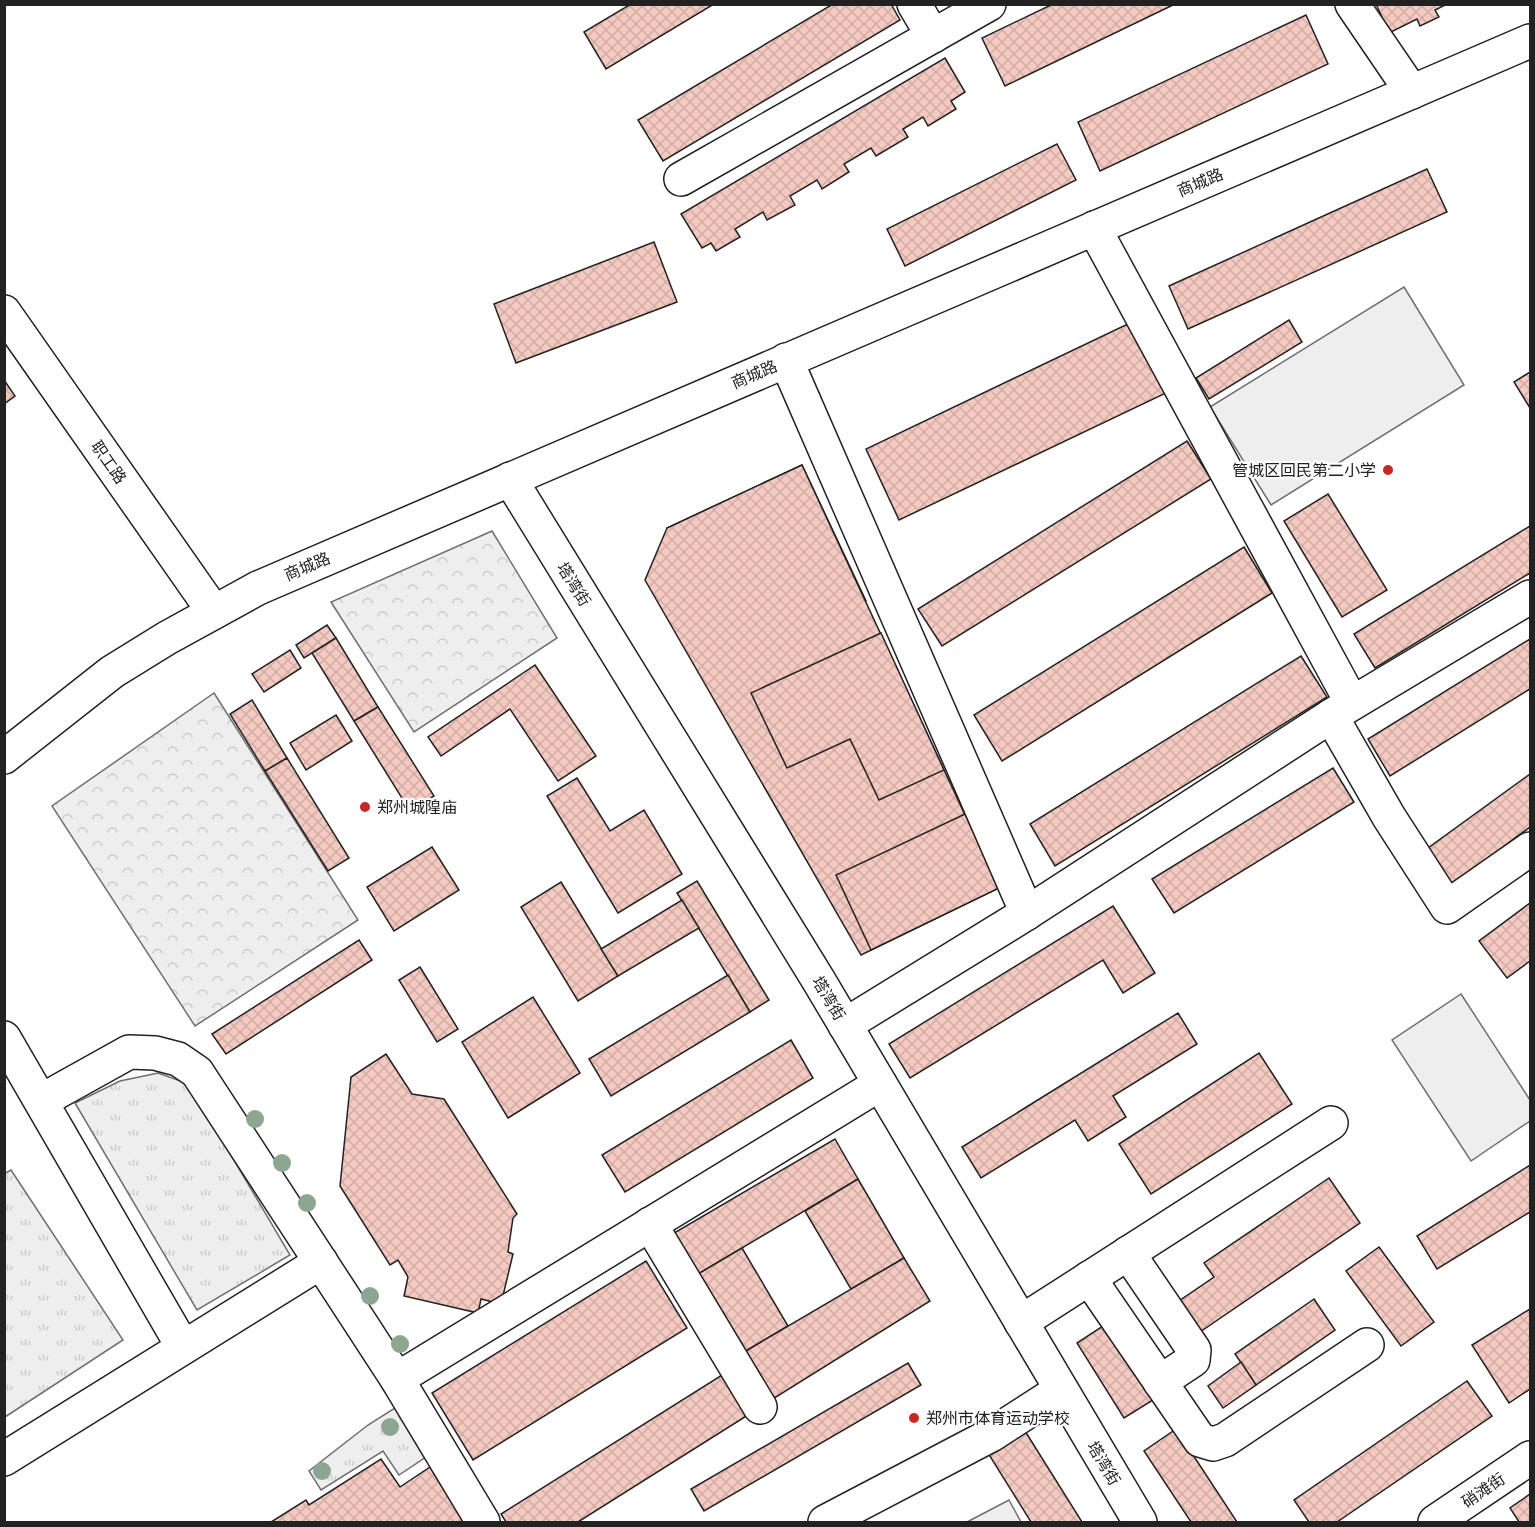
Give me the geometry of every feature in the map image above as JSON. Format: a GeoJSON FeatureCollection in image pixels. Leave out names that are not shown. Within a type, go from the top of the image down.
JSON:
{"type":"FeatureCollection","features":[{"type":"Feature","properties":{"kind":"street"},"geometry":{"type":"LineString","coordinates":[[914,4],[933,36]]}},
{"type":"Feature","properties":{"kind":"street"},"geometry":{"type":"LineString","coordinates":[[681,179],[989,4]]}},
{"type":"Feature","properties":{"kind":"street"},"geometry":{"type":"LineString","coordinates":[[1352,4],[1412,92]]}},
{"type":"Feature","properties":{"kind":"street","name":"商城路"},"geometry":{"type":"LineString","coordinates":[[4,757],[112,672],[167,638],[258,588],[1412,92],[1525,53]]}},
{"type":"Feature","properties":{"kind":"street"},"geometry":{"type":"LineString","coordinates":[[1094,228],[1342,710],[1389,818],[1447,907],[1530,849]]}},
{"type":"Feature","properties":{"kind":"street","name":"职工路"},"geometry":{"type":"LineString","coordinates":[[4,312],[214,612]]}},
{"type":"Feature","properties":{"kind":"street"},"geometry":{"type":"LineString","coordinates":[[786,360],[1027,913]]}},
{"type":"Feature","properties":{"kind":"street","name":"塔湾街"},"geometry":{"type":"LineString","coordinates":[[510,479],[845,1025],[1140,1522]]}},
{"type":"Feature","properties":{"kind":"street"},"geometry":{"type":"LineString","coordinates":[[845,1025],[1027,913],[1342,710],[1530,597]]}},
{"type":"Feature","properties":{"kind":"street"},"geometry":{"type":"LineString","coordinates":[[4,1038],[183,1347]]}},
{"type":"Feature","properties":{"kind":"street"},"geometry":{"type":"LineString","coordinates":[[41,1101],[129,1052],[155,1053],[178,1059],[197,1072],[397,1379],[483,1522]]}},
{"type":"Feature","properties":{"kind":"street"},"geometry":{"type":"LineString","coordinates":[[397,1379],[880,1084]]}},
{"type":"Feature","properties":{"kind":"street"},"geometry":{"type":"LineString","coordinates":[[1021,1322],[1331,1123]]}},
{"type":"Feature","properties":{"kind":"street"},"geometry":{"type":"LineString","coordinates":[[650,1224],[760,1407]]}},
{"type":"Feature","properties":{"kind":"street"},"geometry":{"type":"LineString","coordinates":[[1128,1253],[1194,1350],[1193,1360],[1160,1382]]}},
{"type":"Feature","properties":{"kind":"street"},"geometry":{"type":"LineString","coordinates":[[4,1459],[321,1262]]}},
{"type":"Feature","properties":{"kind":"street"},"geometry":{"type":"LineString","coordinates":[[1089,1278],[1200,1440],[1213,1444],[1225,1440],[1367,1345]]}},
{"type":"Feature","properties":{"kind":"street"},"geometry":{"type":"LineString","coordinates":[[825,1522],[991,1435],[1061,1390]]}},
{"type":"Feature","properties":{"kind":"street","name":"硝滩街"},"geometry":{"type":"LineString","coordinates":[[1435,1522],[1530,1458]]}},
{"type":"Feature","properties":{"kind":"green space"},"geometry":{"type":"Polygon","coordinates":[[[1404,287],[1464,385],[1271,505],[1210,407],[1404,287]]]}},
{"type":"Feature","properties":{"kind":"green space"},"geometry":{"type":"Polygon","coordinates":[[[492,531],[557,638],[414,732],[331,602],[492,531]]]}},
{"type":"Feature","properties":{"kind":"green space"},"geometry":{"type":"Polygon","coordinates":[[[214,693],[358,920],[195,1026],[52,806],[214,693]]]}},
{"type":"Feature","properties":{"kind":"green space"},"geometry":{"type":"Polygon","coordinates":[[[1461,994],[1530,1100],[1530,1121],[1471,1161],[1392,1040],[1461,994]]]}},
{"type":"Feature","properties":{"kind":"green space"},"geometry":{"type":"Polygon","coordinates":[[[158,1073],[189,1084],[290,1255],[197,1310],[75,1103],[120,1081],[158,1073]]]}},
{"type":"Feature","properties":{"kind":"green space"},"geometry":{"type":"Polygon","coordinates":[[[11,1170],[123,1340],[5,1417],[4,1174],[11,1170]]]}},
{"type":"Feature","properties":{"kind":"green space"},"geometry":{"type":"Polygon","coordinates":[[[398,1406],[429,1455],[399,1475],[383,1451],[321,1490],[309,1471],[368,1425],[398,1406]]]}},
{"type":"Feature","properties":{"kind":"green space"},"geometry":{"type":"Polygon","coordinates":[[[1009,1500],[1021,1522],[967,1522],[1009,1500]]]}},
{"type":"Feature","properties":{"kind":"building"},"geometry":{"type":"Polygon","coordinates":[[[631,4],[714,4],[606,69],[584,32],[631,4]]]}},
{"type":"Feature","properties":{"kind":"building"},"geometry":{"type":"Polygon","coordinates":[[[833,4],[891,4],[900,20],[663,161],[638,120],[833,4]]]}},
{"type":"Feature","properties":{"kind":"building"},"geometry":{"type":"Polygon","coordinates":[[[1053,4],[1175,4],[1005,86],[982,38],[1053,4]]]}},
{"type":"Feature","properties":{"kind":"building"},"geometry":{"type":"Polygon","coordinates":[[[1376,4],[1447,4],[1435,10],[1439,17],[1420,26],[1417,19],[1389,33],[1376,4]]]}},
{"type":"Feature","properties":{"kind":"building"},"geometry":{"type":"Polygon","coordinates":[[[1306,15],[1328,64],[1100,171],[1078,122],[1306,15]]]}},
{"type":"Feature","properties":{"kind":"building"},"geometry":{"type":"Polygon","coordinates":[[[945,58],[965,92],[951,101],[956,109],[928,126],[923,117],[903,129],[908,137],[876,156],[871,148],[844,164],[849,172],[822,189],[817,180],[790,196],[795,205],[767,220],[763,212],[735,229],[740,237],[716,251],[711,243],[702,248],[681,214],[945,58]]]}},
{"type":"Feature","properties":{"kind":"building"},"geometry":{"type":"Polygon","coordinates":[[[1057,144],[1076,180],[905,266],[887,229],[1057,144]]]}},
{"type":"Feature","properties":{"kind":"building"},"geometry":{"type":"Polygon","coordinates":[[[1427,169],[1447,212],[1188,329],[1169,286],[1427,169]]]}},
{"type":"Feature","properties":{"kind":"building"},"geometry":{"type":"Polygon","coordinates":[[[654,242],[677,302],[516,363],[494,304],[654,242]]]}},
{"type":"Feature","properties":{"kind":"building"},"geometry":{"type":"Polygon","coordinates":[[[1289,320],[1302,342],[1209,399],[1196,378],[1289,320]]]}},
{"type":"Feature","properties":{"kind":"building"},"geometry":{"type":"Polygon","coordinates":[[[1132,322],[1166,393],[899,520],[866,449],[1132,322]]]}},
{"type":"Feature","properties":{"kind":"building"},"geometry":{"type":"Polygon","coordinates":[[[1530,372],[1530,408],[1514,382],[1530,372]]]}},
{"type":"Feature","properties":{"kind":"building"},"geometry":{"type":"Polygon","coordinates":[[[4,380],[15,396],[4,404],[4,380]]]}},
{"type":"Feature","properties":{"kind":"building"},"geometry":{"type":"Polygon","coordinates":[[[1187,441],[1211,479],[942,646],[918,609],[1187,441]]]}},
{"type":"Feature","properties":{"kind":"building"},"geometry":{"type":"Polygon","coordinates":[[[802,465],[866,601],[798,634],[764,562],[698,594],[667,528],[802,465]]]}},
{"type":"Feature","properties":{"kind":"building"},"geometry":{"type":"Polygon","coordinates":[[[802,465],[999,888],[861,955],[645,580],[667,528],[802,465]]]}},
{"type":"Feature","properties":{"kind":"building"},"geometry":{"type":"Polygon","coordinates":[[[1328,494],[1387,590],[1342,617],[1284,521],[1328,494]]]}},
{"type":"Feature","properties":{"kind":"building"},"geometry":{"type":"Polygon","coordinates":[[[1530,526],[1530,573],[1375,668],[1354,634],[1530,526]]]}},
{"type":"Feature","properties":{"kind":"building"},"geometry":{"type":"Polygon","coordinates":[[[1244,547],[1272,593],[1002,761],[974,715],[1244,547]]]}},
{"type":"Feature","properties":{"kind":"building"},"geometry":{"type":"Polygon","coordinates":[[[327,625],[336,638],[304,658],[296,645],[327,625]]]}},
{"type":"Feature","properties":{"kind":"building"},"geometry":{"type":"Polygon","coordinates":[[[881,633],[944,770],[879,800],[850,739],[787,768],[751,693],[881,633]]]}},
{"type":"Feature","properties":{"kind":"building"},"geometry":{"type":"Polygon","coordinates":[[[336,638],[378,707],[354,721],[312,653],[336,638]]]}},
{"type":"Feature","properties":{"kind":"building"},"geometry":{"type":"Polygon","coordinates":[[[1530,639],[1530,689],[1390,776],[1368,739],[1530,639]]]}},
{"type":"Feature","properties":{"kind":"building"},"geometry":{"type":"Polygon","coordinates":[[[290,650],[301,668],[264,692],[252,674],[290,650]]]}},
{"type":"Feature","properties":{"kind":"building"},"geometry":{"type":"Polygon","coordinates":[[[1301,656],[1327,697],[1055,866],[1030,824],[1301,656]]]}},
{"type":"Feature","properties":{"kind":"building"},"geometry":{"type":"Polygon","coordinates":[[[535,665],[596,756],[558,781],[510,709],[441,756],[428,737],[535,665]]]}},
{"type":"Feature","properties":{"kind":"building"},"geometry":{"type":"Polygon","coordinates":[[[252,700],[287,758],[265,771],[230,714],[252,700]]]}},
{"type":"Feature","properties":{"kind":"building"},"geometry":{"type":"Polygon","coordinates":[[[378,707],[434,796],[410,811],[354,721],[378,707]]]}},
{"type":"Feature","properties":{"kind":"building"},"geometry":{"type":"Polygon","coordinates":[[[336,715],[352,741],[306,770],[290,743],[336,715]]]}},
{"type":"Feature","properties":{"kind":"building"},"geometry":{"type":"Polygon","coordinates":[[[287,758],[349,858],[328,871],[265,771],[287,758]]]}},
{"type":"Feature","properties":{"kind":"building"},"geometry":{"type":"Polygon","coordinates":[[[1333,768],[1354,802],[1174,913],[1152,879],[1333,768]]]}},
{"type":"Feature","properties":{"kind":"building"},"geometry":{"type":"Polygon","coordinates":[[[1530,774],[1530,827],[1449,887],[1424,851],[1530,774]]]}},
{"type":"Feature","properties":{"kind":"building"},"geometry":{"type":"Polygon","coordinates":[[[577,778],[610,831],[644,810],[682,874],[618,913],[547,796],[577,778]]]}},
{"type":"Feature","properties":{"kind":"building"},"geometry":{"type":"Polygon","coordinates":[[[965,814],[999,888],[871,950],[836,875],[965,814]]]}},
{"type":"Feature","properties":{"kind":"building"},"geometry":{"type":"Polygon","coordinates":[[[432,847],[459,890],[394,931],[367,887],[432,847]]]}},
{"type":"Feature","properties":{"kind":"building"},"geometry":{"type":"Polygon","coordinates":[[[697,881],[769,1000],[750,1012],[677,893],[697,881]]]}},
{"type":"Feature","properties":{"kind":"building"},"geometry":{"type":"Polygon","coordinates":[[[561,882],[618,976],[578,1001],[521,907],[561,882]]]}},
{"type":"Feature","properties":{"kind":"building"},"geometry":{"type":"Polygon","coordinates":[[[682,900],[699,928],[618,976],[601,949],[682,900]]]}},
{"type":"Feature","properties":{"kind":"building"},"geometry":{"type":"Polygon","coordinates":[[[1530,903],[1530,961],[1507,978],[1479,941],[1530,903]]]}},
{"type":"Feature","properties":{"kind":"building"},"geometry":{"type":"Polygon","coordinates":[[[1113,906],[1155,973],[1123,993],[1103,960],[910,1078],[889,1044],[1113,906]]]}},
{"type":"Feature","properties":{"kind":"building"},"geometry":{"type":"Polygon","coordinates":[[[359,940],[372,960],[226,1054],[212,1034],[359,940]]]}},
{"type":"Feature","properties":{"kind":"building"},"geometry":{"type":"Polygon","coordinates":[[[420,967],[458,1029],[437,1042],[399,980],[420,967]]]}},
{"type":"Feature","properties":{"kind":"building"},"geometry":{"type":"Polygon","coordinates":[[[728,975],[750,1012],[611,1096],[589,1059],[728,975]]]}},
{"type":"Feature","properties":{"kind":"building"},"geometry":{"type":"Polygon","coordinates":[[[533,997],[580,1073],[508,1118],[462,1042],[533,997]]]}},
{"type":"Feature","properties":{"kind":"building"},"geometry":{"type":"Polygon","coordinates":[[[1178,1013],[1197,1044],[1113,1096],[1126,1117],[1088,1141],[1075,1120],[981,1178],[962,1147],[1178,1013]]]}},
{"type":"Feature","properties":{"kind":"building"},"geometry":{"type":"Polygon","coordinates":[[[791,1040],[813,1078],[625,1192],[602,1155],[791,1040]]]}},
{"type":"Feature","properties":{"kind":"building"},"geometry":{"type":"Polygon","coordinates":[[[1259,1053],[1292,1104],[1151,1194],[1119,1144],[1259,1053]]]}},
{"type":"Feature","properties":{"kind":"building"},"geometry":{"type":"Polygon","coordinates":[[[386,1054],[412,1094],[444,1099],[517,1214],[513,1218],[508,1252],[513,1254],[501,1304],[481,1299],[478,1313],[404,1296],[408,1277],[398,1260],[390,1265],[340,1186],[351,1077],[386,1054]]]}},
{"type":"Feature","properties":{"kind":"building"},"geometry":{"type":"Polygon","coordinates":[[[835,1139],[858,1179],[693,1277],[669,1236],[835,1139]]]}},
{"type":"Feature","properties":{"kind":"building"},"geometry":{"type":"Polygon","coordinates":[[[1530,1165],[1530,1212],[1437,1269],[1417,1236],[1530,1165]]]}},
{"type":"Feature","properties":{"kind":"building"},"geometry":{"type":"Polygon","coordinates":[[[1329,1178],[1360,1223],[1197,1334],[1176,1303],[1214,1277],[1204,1263],[1329,1178]]]}},
{"type":"Feature","properties":{"kind":"building"},"geometry":{"type":"Polygon","coordinates":[[[858,1179],[904,1258],[851,1289],[805,1211],[858,1179]]]}},
{"type":"Feature","properties":{"kind":"building"},"geometry":{"type":"Polygon","coordinates":[[[1379,1247],[1434,1322],[1401,1346],[1346,1271],[1379,1247]]]}},
{"type":"Feature","properties":{"kind":"building"},"geometry":{"type":"Polygon","coordinates":[[[742,1248],[788,1326],[739,1355],[693,1277],[742,1248]]]}},
{"type":"Feature","properties":{"kind":"building"},"geometry":{"type":"Polygon","coordinates":[[[904,1258],[930,1301],[768,1402],[739,1355],[904,1258]]]}},
{"type":"Feature","properties":{"kind":"building"},"geometry":{"type":"Polygon","coordinates":[[[646,1261],[687,1328],[473,1460],[432,1393],[646,1261]]]}},
{"type":"Feature","properties":{"kind":"building"},"geometry":{"type":"Polygon","coordinates":[[[1314,1299],[1335,1330],[1256,1385],[1235,1354],[1314,1299]]]}},
{"type":"Feature","properties":{"kind":"building"},"geometry":{"type":"Polygon","coordinates":[[[1530,1309],[1530,1389],[1509,1403],[1472,1345],[1530,1309]]]}},
{"type":"Feature","properties":{"kind":"building"},"geometry":{"type":"Polygon","coordinates":[[[1106,1324],[1153,1400],[1124,1418],[1077,1343],[1106,1324]]]}},
{"type":"Feature","properties":{"kind":"building"},"geometry":{"type":"Polygon","coordinates":[[[1241,1362],[1256,1385],[1223,1408],[1208,1386],[1241,1362]]]}},
{"type":"Feature","properties":{"kind":"building"},"geometry":{"type":"Polygon","coordinates":[[[908,1363],[921,1385],[704,1511],[691,1489],[908,1363]]]}},
{"type":"Feature","properties":{"kind":"building"},"geometry":{"type":"Polygon","coordinates":[[[722,1375],[748,1415],[578,1522],[506,1522],[501,1514],[722,1375]]]}},
{"type":"Feature","properties":{"kind":"building"},"geometry":{"type":"Polygon","coordinates":[[[1467,1381],[1492,1416],[1337,1522],[1309,1522],[1294,1500],[1467,1381]]]}},
{"type":"Feature","properties":{"kind":"building"},"geometry":{"type":"Polygon","coordinates":[[[1176,1429],[1237,1522],[1191,1522],[1144,1451],[1176,1429]]]}},
{"type":"Feature","properties":{"kind":"building"},"geometry":{"type":"Polygon","coordinates":[[[1025,1431],[1082,1522],[1031,1522],[988,1453],[1025,1431]]]}},
{"type":"Feature","properties":{"kind":"building"},"geometry":{"type":"Polygon","coordinates":[[[381,1459],[400,1487],[430,1467],[465,1522],[271,1522],[306,1500],[309,1505],[381,1459]]]}},
{"type":"Feature","properties":{"kind":"building"},"geometry":{"type":"Polygon","coordinates":[[[1530,1494],[1530,1522],[1519,1522],[1510,1508],[1530,1494]]]}},
{"type":"Feature","properties":{"kind":"place","name":"管城区回民第二小学"},"geometry":{"type":"Point","coordinates":[1388,470]}},
{"type":"Feature","properties":{"kind":"place","name":"郑州城隍庙"},"geometry":{"type":"Point","coordinates":[365,807]}},
{"type":"Feature","properties":{"kind":"place","name":"郑州市体育运动学校"},"geometry":{"type":"Point","coordinates":[914,1418]}}]}
